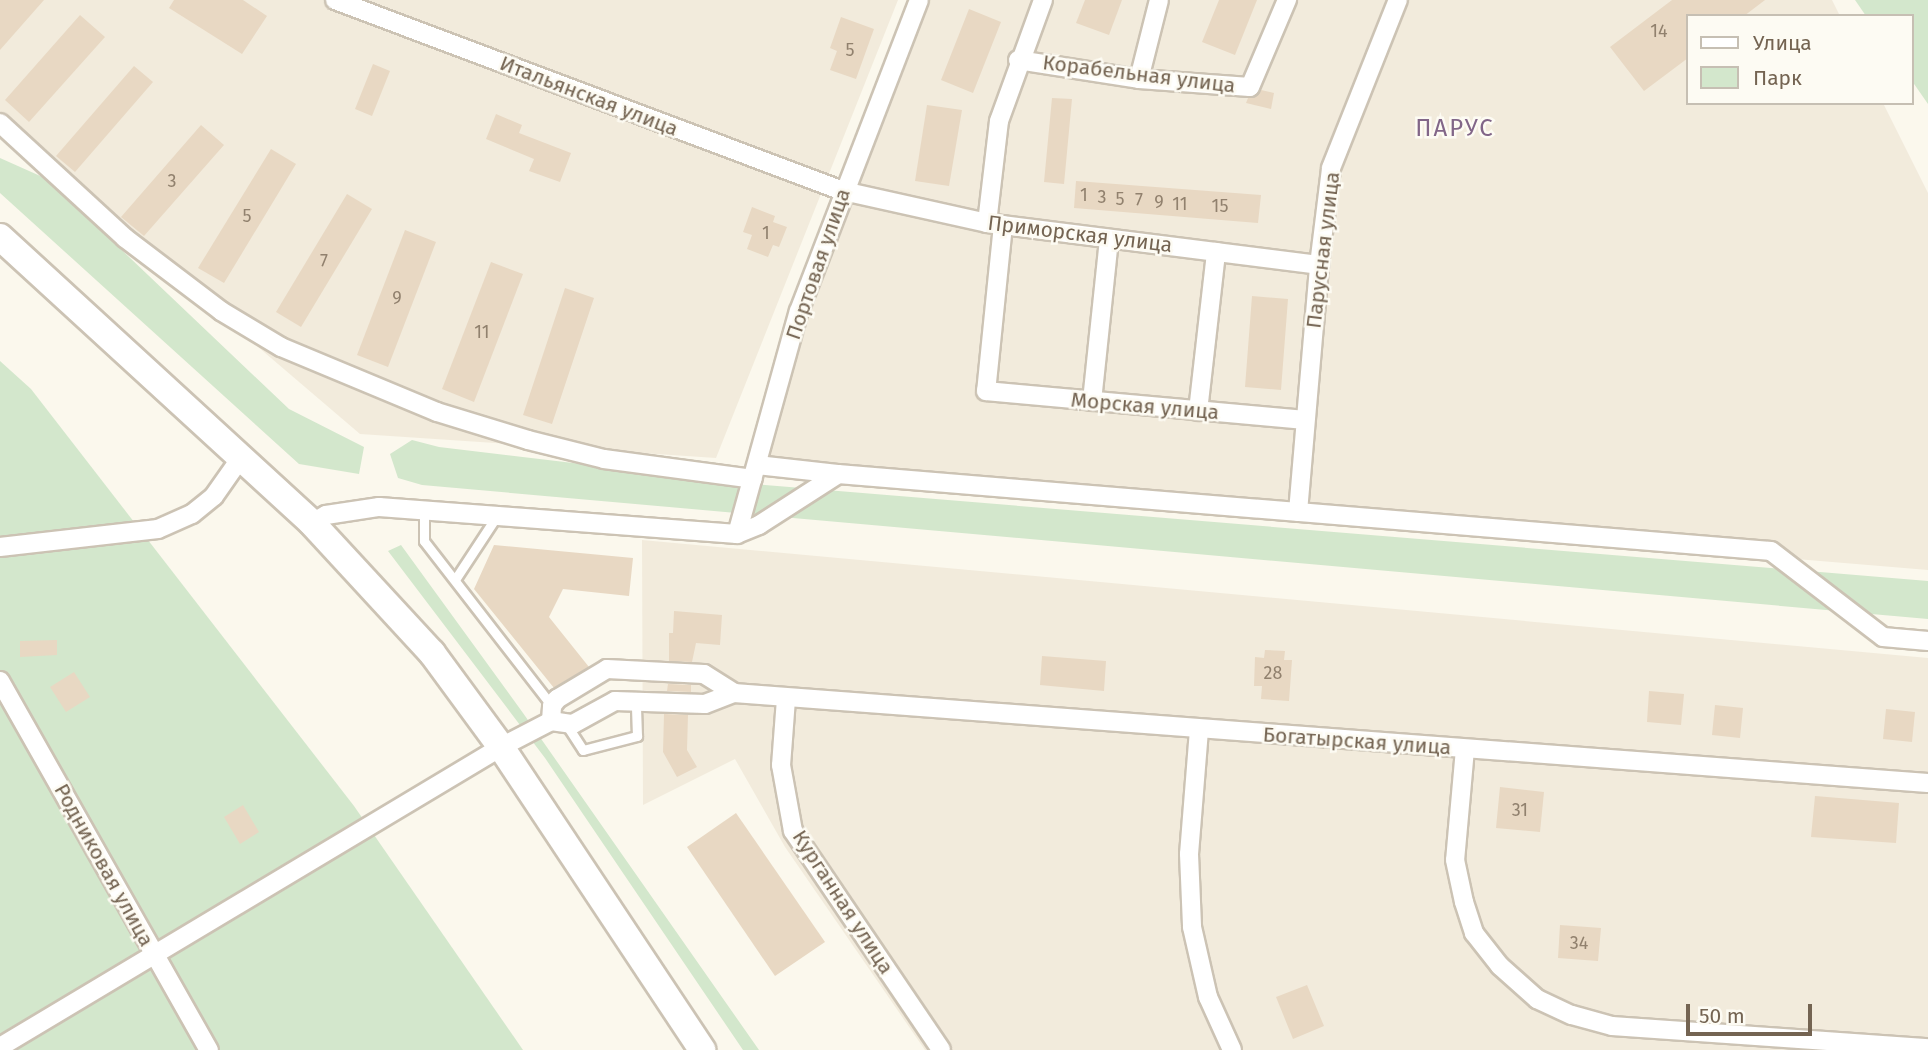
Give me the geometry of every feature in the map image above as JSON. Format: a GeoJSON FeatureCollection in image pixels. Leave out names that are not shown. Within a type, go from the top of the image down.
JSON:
{"type":"FeatureCollection","features":[{"type":"Feature","properties":{"kind":"street","name":"Итальянская улица"},"geometry":{"type":"LineString","coordinates":[[335,0],[843,191]]}},
{"type":"Feature","properties":{"kind":"street","name":"Портовая улица"},"geometry":{"type":"LineString","coordinates":[[737,534],[799,310],[919,0]]}},
{"type":"Feature","properties":{"kind":"street"},"geometry":{"type":"LineString","coordinates":[[995,224],[999,121],[1018,60],[1043,0]]}},
{"type":"Feature","properties":{"kind":"street"},"geometry":{"type":"LineString","coordinates":[[1139,79],[1159,0]]}},
{"type":"Feature","properties":{"kind":"street","name":"Корабельная улица"},"geometry":{"type":"LineString","coordinates":[[1018,60],[1139,79],[1250,87],[1287,0]]}},
{"type":"Feature","properties":{"kind":"street","name":"Парусная улица"},"geometry":{"type":"LineString","coordinates":[[1298,512],[1319,265],[1331,168],[1398,0]]}},
{"type":"Feature","properties":{"kind":"street"},"geometry":{"type":"LineString","coordinates":[[0,123],[125,238],[221,311],[281,347],[437,412],[528,440],[604,459],[755,472],[838,474],[1771,551],[1883,637],[1928,641]]}},
{"type":"Feature","properties":{"kind":"street","name":"Приморская улица"},"geometry":{"type":"LineString","coordinates":[[843,191],[995,224],[1319,265]]}},
{"type":"Feature","properties":{"kind":"street","name":"Морская улица"},"geometry":{"type":"LineString","coordinates":[[995,224],[986,391],[1305,420]]}},
{"type":"Feature","properties":{"kind":"street"},"geometry":{"type":"LineString","coordinates":[[0,237],[312,523],[432,653],[501,747],[702,1050]]}},
{"type":"Feature","properties":{"kind":"street"},"geometry":{"type":"LineString","coordinates":[[1092,401],[1109,239]]}},
{"type":"Feature","properties":{"kind":"street"},"geometry":{"type":"LineString","coordinates":[[1198,411],[1216,252]]}},
{"type":"Feature","properties":{"kind":"street"},"geometry":{"type":"LineString","coordinates":[[0,547],[158,529],[192,514],[214,495],[240,459]]}},
{"type":"Feature","properties":{"kind":"street"},"geometry":{"type":"LineString","coordinates":[[312,523],[326,515],[379,508],[737,534],[759,525],[838,474]]}},
{"type":"Feature","properties":{"kind":"street"},"geometry":{"type":"LineString","coordinates":[[556,716],[557,699],[607,669],[704,674],[734,693]]}},
{"type":"Feature","properties":{"kind":"street","name":"Родниковая улица"},"geometry":{"type":"LineString","coordinates":[[0,681],[209,1050]]}},
{"type":"Feature","properties":{"kind":"street"},"geometry":{"type":"LineString","coordinates":[[556,716],[573,724],[615,701],[705,704],[734,693]]}},
{"type":"Feature","properties":{"kind":"street","name":"Богатырская улица"},"geometry":{"type":"LineString","coordinates":[[734,693],[1928,783]]}},
{"type":"Feature","properties":{"kind":"street","name":"Курганная улица"},"geometry":{"type":"LineString","coordinates":[[786,699],[781,765],[793,831],[941,1050]]}},
{"type":"Feature","properties":{"kind":"street"},"geometry":{"type":"LineString","coordinates":[[0,1048],[556,716]]}},
{"type":"Feature","properties":{"kind":"street"},"geometry":{"type":"LineString","coordinates":[[1199,730],[1189,854],[1192,927],[1208,997],[1232,1050]]}},
{"type":"Feature","properties":{"kind":"street"},"geometry":{"type":"LineString","coordinates":[[1465,749],[1455,860],[1464,902],[1474,933],[1500,966],[1537,999],[1572,1015],[1612,1026],[1928,1048]]}},
{"type":"Feature","properties":{"kind":"lane"},"geometry":{"type":"LineString","coordinates":[[424,512],[424,541],[456,578],[583,750],[637,736],[636,701]]}},
{"type":"Feature","properties":{"kind":"lane"},"geometry":{"type":"LineString","coordinates":[[456,578],[496,517]]}},
{"type":"Feature","properties":{"kind":"shaded area"},"geometry":{"type":"Polygon","coordinates":[[[0,0],[898,0],[716,458],[360,434],[0,127],[0,0]]]}},
{"type":"Feature","properties":{"kind":"shaded area"},"geometry":{"type":"Polygon","coordinates":[[[926,0],[1832,0],[1839,14],[1686,14],[1686,105],[1884,105],[1928,193],[1928,570],[755,472],[803,317],[926,0]]]}},
{"type":"Feature","properties":{"kind":"shaded area"},"geometry":{"type":"Polygon","coordinates":[[[642,540],[1928,658],[1928,1050],[925,1050],[785,847],[735,759],[643,805],[642,540]]]}},
{"type":"Feature","properties":{"kind":"green space"},"geometry":{"type":"Polygon","coordinates":[[[1855,0],[1928,0],[1928,104],[1914,84],[1914,14],[1865,14],[1855,0]]]}},
{"type":"Feature","properties":{"kind":"green space"},"geometry":{"type":"Polygon","coordinates":[[[0,158],[47,179],[289,409],[364,447],[359,474],[299,464],[0,193],[0,158]]]}},
{"type":"Feature","properties":{"kind":"green space"},"geometry":{"type":"Polygon","coordinates":[[[0,361],[31,389],[354,806],[523,1050],[0,1050],[0,361]]]}},
{"type":"Feature","properties":{"kind":"green space"},"geometry":{"type":"Polygon","coordinates":[[[412,440],[439,447],[741,483],[1928,581],[1928,619],[422,485],[398,478],[390,454],[412,440]]]}},
{"type":"Feature","properties":{"kind":"green space"},"geometry":{"type":"Polygon","coordinates":[[[401,545],[523,713],[759,1050],[743,1050],[545,758],[388,551],[401,545]]]}},
{"type":"Feature","properties":{"kind":"building"},"geometry":{"type":"Polygon","coordinates":[[[0,0],[44,0],[0,50],[0,0]]]}},
{"type":"Feature","properties":{"kind":"building"},"geometry":{"type":"Polygon","coordinates":[[[174,0],[243,0],[267,16],[242,54],[169,8],[174,0]]]}},
{"type":"Feature","properties":{"kind":"building"},"geometry":{"type":"Polygon","coordinates":[[[1085,0],[1122,0],[1109,35],[1076,23],[1085,0]]]}},
{"type":"Feature","properties":{"kind":"building"},"geometry":{"type":"Polygon","coordinates":[[[1219,0],[1257,0],[1235,55],[1202,42],[1219,0]]]}},
{"type":"Feature","properties":{"kind":"building"},"geometry":{"type":"Polygon","coordinates":[[[1672,0],[1765,0],[1747,14],[1686,14],[1686,60],[1644,91],[1610,47],[1672,0]]]}},
{"type":"Feature","properties":{"kind":"building"},"geometry":{"type":"Polygon","coordinates":[[[969,9],[1001,22],[973,93],[941,80],[969,9]]]}},
{"type":"Feature","properties":{"kind":"building"},"geometry":{"type":"Polygon","coordinates":[[[80,15],[105,37],[29,122],[5,100],[80,15]]]}},
{"type":"Feature","properties":{"kind":"building"},"geometry":{"type":"Polygon","coordinates":[[[841,17],[874,29],[856,79],[830,70],[837,51],[830,48],[841,17]]]}},
{"type":"Feature","properties":{"kind":"building"},"geometry":{"type":"Polygon","coordinates":[[[373,64],[390,71],[372,116],[355,109],[373,64]]]}},
{"type":"Feature","properties":{"kind":"building"},"geometry":{"type":"Polygon","coordinates":[[[134,66],[153,82],[75,172],[56,156],[134,66]]]}},
{"type":"Feature","properties":{"kind":"building"},"geometry":{"type":"Polygon","coordinates":[[[1261,90],[1274,93],[1271,109],[1246,103],[1248,98],[1257,96],[1261,90]]]}},
{"type":"Feature","properties":{"kind":"building"},"geometry":{"type":"Polygon","coordinates":[[[1052,98],[1072,99],[1064,184],[1044,182],[1052,98]]]}},
{"type":"Feature","properties":{"kind":"building"},"geometry":{"type":"Polygon","coordinates":[[[927,105],[962,110],[949,186],[915,181],[927,105]]]}},
{"type":"Feature","properties":{"kind":"building"},"geometry":{"type":"Polygon","coordinates":[[[496,114],[522,125],[519,133],[571,153],[560,182],[529,171],[534,159],[486,139],[496,114]]]}},
{"type":"Feature","properties":{"kind":"building"},"geometry":{"type":"Polygon","coordinates":[[[201,125],[224,145],[144,236],[121,217],[201,125]]]}},
{"type":"Feature","properties":{"kind":"building"},"geometry":{"type":"Polygon","coordinates":[[[271,149],[296,164],[224,283],[198,268],[271,149]]]}},
{"type":"Feature","properties":{"kind":"building"},"geometry":{"type":"Polygon","coordinates":[[[1076,181],[1261,195],[1258,223],[1074,208],[1076,181]]]}},
{"type":"Feature","properties":{"kind":"building"},"geometry":{"type":"Polygon","coordinates":[[[347,194],[372,209],[301,327],[276,312],[347,194]]]}},
{"type":"Feature","properties":{"kind":"building"},"geometry":{"type":"Polygon","coordinates":[[[752,207],[775,216],[773,222],[787,227],[779,247],[773,245],[768,257],[747,249],[752,235],[743,232],[752,207]]]}},
{"type":"Feature","properties":{"kind":"building"},"geometry":{"type":"Polygon","coordinates":[[[405,230],[436,242],[388,367],[357,355],[405,230]]]}},
{"type":"Feature","properties":{"kind":"building"},"geometry":{"type":"Polygon","coordinates":[[[491,262],[523,274],[474,402],[442,389],[491,262]]]}},
{"type":"Feature","properties":{"kind":"building"},"geometry":{"type":"Polygon","coordinates":[[[565,288],[594,298],[552,424],[523,415],[565,288]]]}},
{"type":"Feature","properties":{"kind":"building"},"geometry":{"type":"Polygon","coordinates":[[[1252,296],[1288,299],[1281,390],[1245,387],[1252,296]]]}},
{"type":"Feature","properties":{"kind":"building"},"geometry":{"type":"Polygon","coordinates":[[[494,545],[633,558],[629,596],[563,589],[549,617],[589,667],[554,688],[474,589],[494,545]]]}},
{"type":"Feature","properties":{"kind":"building"},"geometry":{"type":"Polygon","coordinates":[[[674,611],[722,615],[720,645],[696,643],[692,662],[669,661],[669,633],[673,633],[674,611]]]}},
{"type":"Feature","properties":{"kind":"building"},"geometry":{"type":"Polygon","coordinates":[[[57,640],[57,655],[20,657],[20,641],[57,640]]]}},
{"type":"Feature","properties":{"kind":"building"},"geometry":{"type":"Polygon","coordinates":[[[1265,650],[1285,651],[1284,660],[1292,660],[1289,701],[1261,699],[1262,686],[1254,686],[1255,657],[1264,658],[1265,650]]]}},
{"type":"Feature","properties":{"kind":"building"},"geometry":{"type":"Polygon","coordinates":[[[1042,656],[1106,661],[1104,691],[1040,685],[1042,656]]]}},
{"type":"Feature","properties":{"kind":"building"},"geometry":{"type":"Polygon","coordinates":[[[74,672],[90,697],[66,712],[50,687],[74,672]]]}},
{"type":"Feature","properties":{"kind":"building"},"geometry":{"type":"Polygon","coordinates":[[[668,684],[691,685],[691,692],[667,691],[668,684]]]}},
{"type":"Feature","properties":{"kind":"building"},"geometry":{"type":"Polygon","coordinates":[[[1649,691],[1684,694],[1681,725],[1647,722],[1649,691]]]}},
{"type":"Feature","properties":{"kind":"building"},"geometry":{"type":"Polygon","coordinates":[[[1715,705],[1743,708],[1740,738],[1712,735],[1715,705]]]}},
{"type":"Feature","properties":{"kind":"building"},"geometry":{"type":"Polygon","coordinates":[[[1886,709],[1915,712],[1912,742],[1883,739],[1886,709]]]}},
{"type":"Feature","properties":{"kind":"building"},"geometry":{"type":"Polygon","coordinates":[[[664,714],[688,715],[687,750],[697,767],[677,777],[663,752],[664,714]]]}},
{"type":"Feature","properties":{"kind":"building"},"geometry":{"type":"Polygon","coordinates":[[[1500,787],[1544,792],[1540,832],[1496,828],[1500,787]]]}},
{"type":"Feature","properties":{"kind":"building"},"geometry":{"type":"Polygon","coordinates":[[[1815,796],[1899,803],[1896,843],[1811,837],[1815,796]]]}},
{"type":"Feature","properties":{"kind":"building"},"geometry":{"type":"Polygon","coordinates":[[[243,805],[259,832],[240,844],[224,817],[243,805]]]}},
{"type":"Feature","properties":{"kind":"building"},"geometry":{"type":"Polygon","coordinates":[[[736,813],[825,942],[775,976],[687,847],[736,813]]]}},
{"type":"Feature","properties":{"kind":"building"},"geometry":{"type":"Polygon","coordinates":[[[1560,925],[1601,928],[1598,961],[1558,958],[1560,925]]]}},
{"type":"Feature","properties":{"kind":"building"},"geometry":{"type":"Polygon","coordinates":[[[1307,985],[1324,1026],[1293,1039],[1276,997],[1307,985]]]}},
{"type":"Feature","properties":{"kind":"district","name":"ПАРУС"},"geometry":{"type":"Point","coordinates":[1455,129]}}]}
